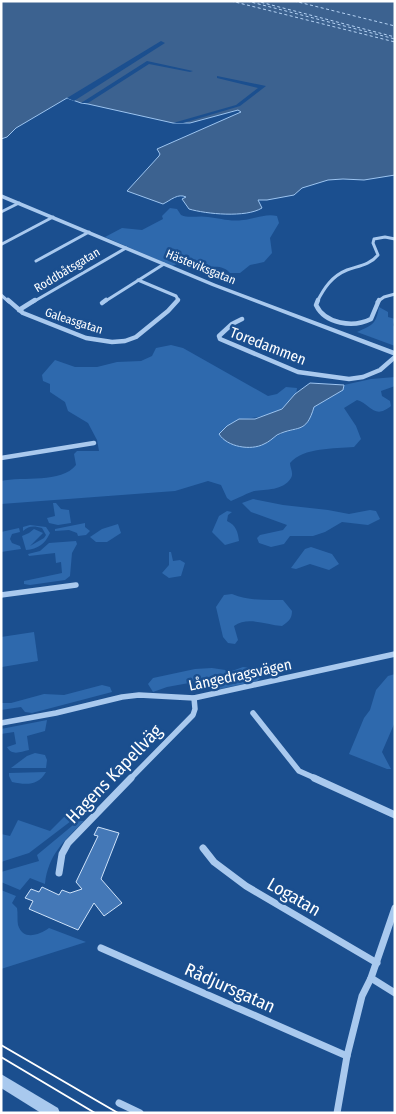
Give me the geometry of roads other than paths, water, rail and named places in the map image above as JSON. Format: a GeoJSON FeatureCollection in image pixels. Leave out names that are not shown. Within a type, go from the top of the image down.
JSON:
{"type":"FeatureCollection","features":[{"type":"Feature","properties":{"kind":"street","name":"Hästeviksgatan"},"geometry":{"type":"LineString","coordinates":[[1,196],[214,285],[395,354]]}},
{"type":"Feature","properties":{"kind":"street"},"geometry":{"type":"LineString","coordinates":[[1,212],[19,203]]}},
{"type":"Feature","properties":{"kind":"street"},"geometry":{"type":"LineString","coordinates":[[2,244],[53,217]]}},
{"type":"Feature","properties":{"kind":"street"},"geometry":{"type":"LineString","coordinates":[[36,261],[89,232]]}},
{"type":"Feature","properties":{"kind":"street"},"geometry":{"type":"LineString","coordinates":[[395,239],[385,237],[374,239],[373,243],[378,255],[376,259],[369,264],[344,272],[332,279],[316,305],[321,314],[330,319],[348,324],[362,324],[371,319],[374,305],[377,301],[395,294]]}},
{"type":"Feature","properties":{"kind":"street","name":"Roddbåtsgatan"},"geometry":{"type":"LineString","coordinates":[[19,310],[126,248]]}},
{"type":"Feature","properties":{"kind":"street"},"geometry":{"type":"LineString","coordinates":[[102,303],[164,264]]}},
{"type":"Feature","properties":{"kind":"street","name":"Galeasgatan"},"geometry":{"type":"LineString","coordinates":[[1,295],[19,310],[92,339],[112,342],[128,340],[164,315],[178,300],[176,296],[138,280]]}},
{"type":"Feature","properties":{"kind":"street","name":"Toredammen"},"geometry":{"type":"LineString","coordinates":[[242,319],[232,324],[219,336],[220,340],[298,372],[354,379],[380,370],[395,357]]}},
{"type":"Feature","properties":{"kind":"street"},"geometry":{"type":"LineString","coordinates":[[1,458],[94,442]]}},
{"type":"Feature","properties":{"kind":"street"},"geometry":{"type":"LineString","coordinates":[[1,595],[76,584]]}},
{"type":"Feature","properties":{"kind":"street","name":"Långedragsvägen"},"geometry":{"type":"LineString","coordinates":[[1,723],[56,713],[122,697],[139,695],[194,698],[395,654]]}},
{"type":"Feature","properties":{"kind":"street","name":"Hagens Kapellväg"},"geometry":{"type":"LineString","coordinates":[[59,874],[62,854],[68,843],[193,715],[196,709],[194,698]]}},
{"type":"Feature","properties":{"kind":"street"},"geometry":{"type":"LineString","coordinates":[[253,713],[299,771],[395,815]]}},
{"type":"Feature","properties":{"kind":"street","name":"Logatan"},"geometry":{"type":"LineString","coordinates":[[203,848],[214,862],[246,886],[377,963]]}},
{"type":"Feature","properties":{"kind":"street"},"geometry":{"type":"LineString","coordinates":[[336,1113],[347,1056],[362,996],[377,963],[395,908]]}},
{"type":"Feature","properties":{"kind":"street","name":"Rådjursgatan"},"geometry":{"type":"LineString","coordinates":[[101,948],[347,1056]]}},
{"type":"Feature","properties":{"kind":"street"},"geometry":{"type":"LineString","coordinates":[[371,978],[395,993]]}},
{"type":"Feature","properties":{"kind":"street"},"geometry":{"type":"LineString","coordinates":[[1,1080],[54,1113]]}},
{"type":"Feature","properties":{"kind":"street"},"geometry":{"type":"LineString","coordinates":[[119,1103],[140,1113]]}},
{"type":"Feature","properties":{"kind":"tram line"},"geometry":{"type":"LineString","coordinates":[[1,1045],[118,1113]]}},
{"type":"Feature","properties":{"kind":"tram line"},"geometry":{"type":"LineString","coordinates":[[1,1057],[95,1113]]}}]}
